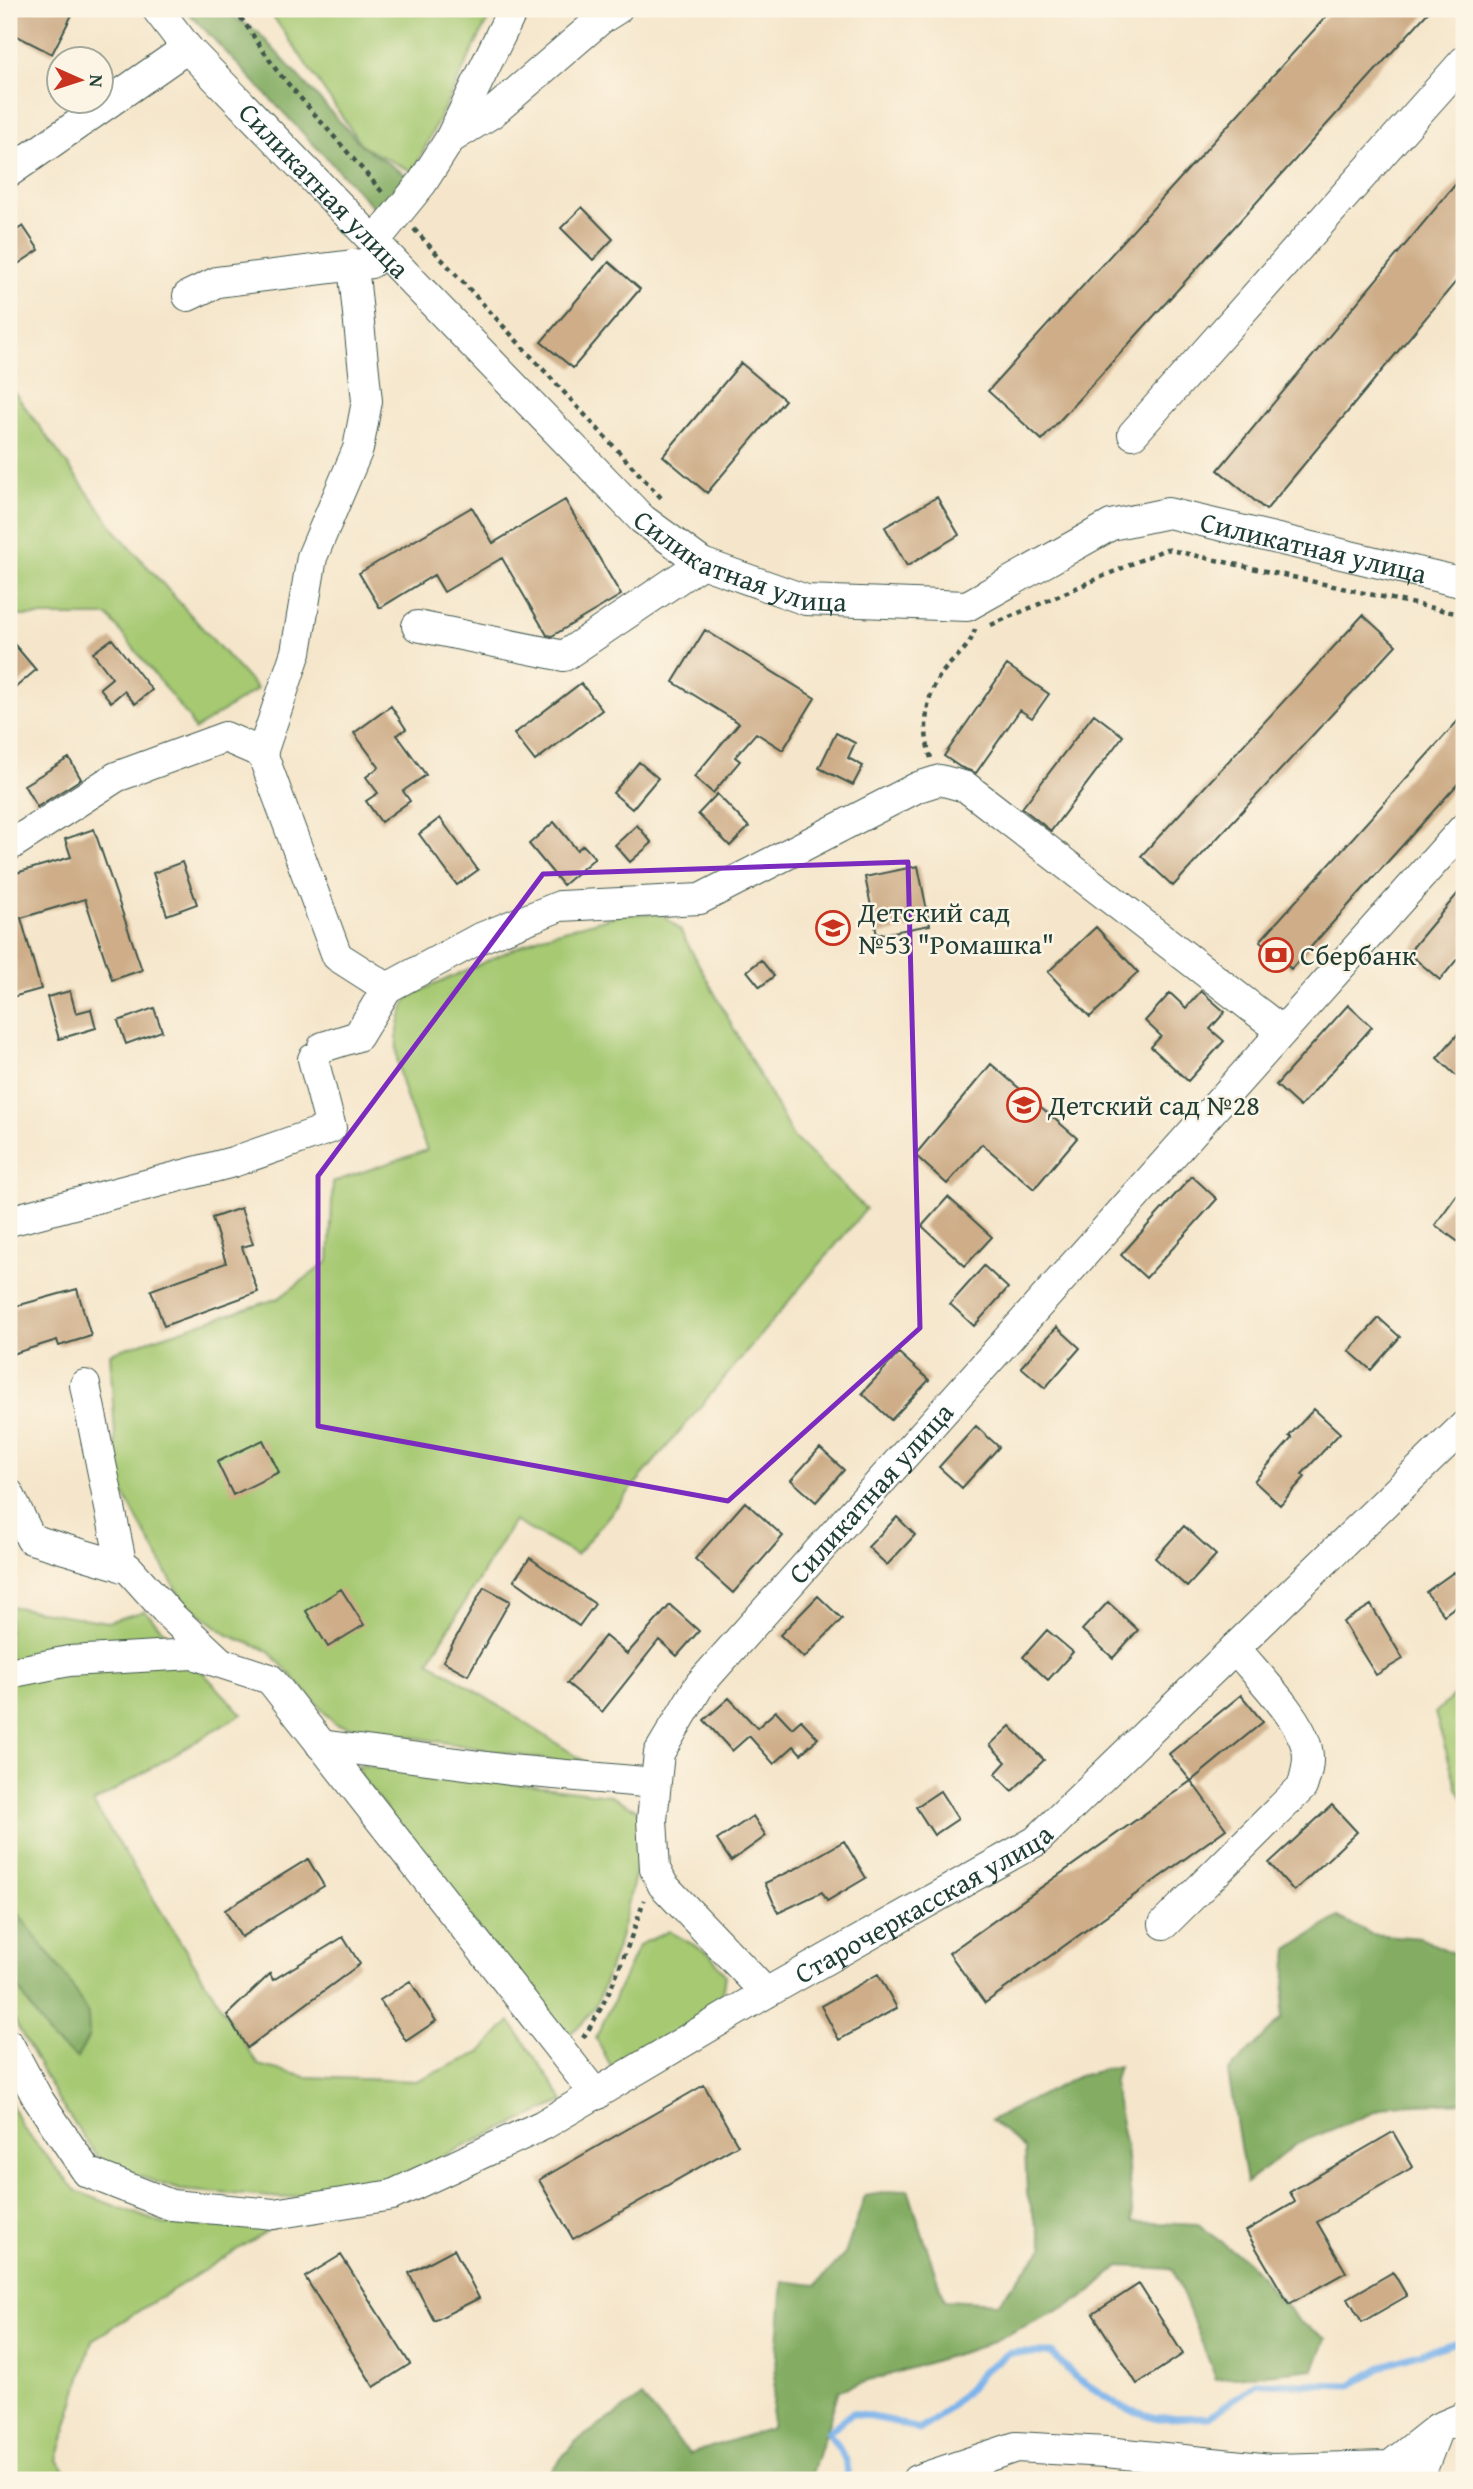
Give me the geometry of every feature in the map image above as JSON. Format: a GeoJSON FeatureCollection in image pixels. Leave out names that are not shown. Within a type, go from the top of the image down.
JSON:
{"type":"FeatureCollection","features":[{"type":"Feature","properties":{"kind":"street","name":"Силикатная улица"},"geometry":{"type":"LineString","coordinates":[[157,9],[187,48],[642,519],[702,563],[806,600],[971,615],[1111,525],[1168,513],[1464,583]]}},
{"type":"Feature","properties":{"kind":"street"},"geometry":{"type":"LineString","coordinates":[[374,242],[422,183],[450,139],[513,9]]}},
{"type":"Feature","properties":{"kind":"street"},"geometry":{"type":"LineString","coordinates":[[450,139],[492,113],[601,19],[617,9]]}},
{"type":"Feature","properties":{"kind":"street"},"geometry":{"type":"LineString","coordinates":[[9,172],[187,48]]}},
{"type":"Feature","properties":{"kind":"street"},"geometry":{"type":"LineString","coordinates":[[1133,433],[1464,61]]}},
{"type":"Feature","properties":{"kind":"street"},"geometry":{"type":"LineString","coordinates":[[188,296],[217,282],[353,265],[396,264]]}},
{"type":"Feature","properties":{"kind":"street"},"geometry":{"type":"LineString","coordinates":[[353,265],[367,401],[358,449],[312,557],[296,652],[262,752],[337,956],[387,988]]}},
{"type":"Feature","properties":{"kind":"street"},"geometry":{"type":"LineString","coordinates":[[417,626],[564,656],[702,563]]}},
{"type":"Feature","properties":{"kind":"street"},"geometry":{"type":"LineString","coordinates":[[9,846],[116,777],[225,737],[262,752]]}},
{"type":"Feature","properties":{"kind":"street"},"geometry":{"type":"LineString","coordinates":[[9,1221],[233,1162],[331,1128],[318,1053],[358,1036],[387,988],[478,939],[560,906],[700,899],[918,787],[940,780],[966,787],[1282,1031]]}},
{"type":"Feature","properties":{"kind":"street","name":"Силикатная улица"},"geometry":{"type":"LineString","coordinates":[[654,1869],[652,1820],[659,1753],[700,1684],[1464,828]]}},
{"type":"Feature","properties":{"kind":"street"},"geometry":{"type":"LineString","coordinates":[[85,1385],[122,1567]]}},
{"type":"Feature","properties":{"kind":"street","name":"Старочеркасская улица"},"geometry":{"type":"LineString","coordinates":[[9,2045],[38,2099],[87,2172],[171,2205],[274,2214],[391,2195],[543,2125],[766,1993],[1036,1841],[1464,1426]]}},
{"type":"Feature","properties":{"kind":"street"},"geometry":{"type":"LineString","coordinates":[[9,1494],[31,1539],[128,1568],[172,1617],[222,1663]]}},
{"type":"Feature","properties":{"kind":"street"},"geometry":{"type":"LineString","coordinates":[[1164,1924],[1302,1787],[1308,1769],[1308,1750],[1296,1723],[1235,1648]]}},
{"type":"Feature","properties":{"kind":"street"},"geometry":{"type":"LineString","coordinates":[[9,1673],[69,1661],[193,1654],[270,1679],[596,2095]]}},
{"type":"Feature","properties":{"kind":"street"},"geometry":{"type":"LineString","coordinates":[[321,1745],[510,1770],[655,1783]]}},
{"type":"Feature","properties":{"kind":"street"},"geometry":{"type":"LineString","coordinates":[[654,1869],[663,1885],[766,1993]]}},
{"type":"Feature","properties":{"kind":"street"},"geometry":{"type":"LineString","coordinates":[[916,2480],[1016,2447],[1106,2452],[1271,2469],[1390,2466],[1451,2423]]}},
{"type":"Feature","properties":{"kind":"street"},"geometry":{"type":"LineString","coordinates":[[1418,2480],[1451,2423]]}},
{"type":"Feature","properties":{"kind":"path"},"geometry":{"type":"LineString","coordinates":[[235,9],[277,71],[399,212],[670,508]]}},
{"type":"Feature","properties":{"kind":"path"},"geometry":{"type":"LineString","coordinates":[[971,615],[988,626],[1166,549],[1464,615]]}},
{"type":"Feature","properties":{"kind":"path"},"geometry":{"type":"LineString","coordinates":[[940,780],[927,747],[925,729],[932,692],[941,674],[971,642],[971,615]]}},
{"type":"Feature","properties":{"kind":"path"},"geometry":{"type":"LineString","coordinates":[[568,2059],[597,2018],[628,1946],[654,1869]]}},
{"type":"Feature","properties":{"kind":"highlighted area"},"geometry":{"type":"Polygon","coordinates":[[[908,862],[920,1328],[728,1501],[318,1426],[318,1176],[543,874],[908,862]]]}},
{"type":"Feature","properties":{"kind":"green space"},"geometry":{"type":"Polygon","coordinates":[[[185,9],[222,9],[258,32],[363,147],[409,177],[375,209],[185,9]]]}},
{"type":"Feature","properties":{"kind":"green space"},"geometry":{"type":"Polygon","coordinates":[[[268,9],[493,9],[413,172],[363,147],[268,9]]]}},
{"type":"Feature","properties":{"kind":"green space"},"geometry":{"type":"Polygon","coordinates":[[[9,385],[119,535],[257,689],[194,730],[189,718],[108,616],[9,616],[9,385]]]}},
{"type":"Feature","properties":{"kind":"green space"},"geometry":{"type":"Polygon","coordinates":[[[623,914],[662,914],[680,930],[793,1137],[866,1209],[576,1555],[514,1521],[429,1661],[595,1768],[335,1724],[269,1651],[228,1635],[182,1600],[118,1484],[110,1353],[279,1298],[329,1261],[333,1182],[427,1150],[405,1093],[397,1055],[401,1016],[409,996],[542,936],[623,914]]]}},
{"type":"Feature","properties":{"kind":"green space"},"geometry":{"type":"Polygon","coordinates":[[[9,1606],[107,1622],[145,1611],[242,1714],[93,1803],[258,2065],[306,2077],[416,2081],[480,2053],[510,2021],[564,2101],[386,2182],[284,2198],[180,2190],[103,2164],[60,2103],[9,2011],[9,1606]]]}},
{"type":"Feature","properties":{"kind":"green space"},"geometry":{"type":"Polygon","coordinates":[[[1464,1686],[1464,1800],[1457,1788],[1435,1713],[1464,1686]]]}},
{"type":"Feature","properties":{"kind":"green space"},"geometry":{"type":"Polygon","coordinates":[[[358,1765],[609,1795],[636,1809],[642,1823],[643,1842],[620,1938],[598,2001],[583,2023],[569,2034],[555,2028],[362,1778],[358,1765]]]}},
{"type":"Feature","properties":{"kind":"green space"},"geometry":{"type":"Polygon","coordinates":[[[9,1901],[68,1979],[88,2014],[89,2036],[77,2058],[52,2040],[9,1974],[9,1901]]]}},
{"type":"Feature","properties":{"kind":"green space"},"geometry":{"type":"Polygon","coordinates":[[[1338,1917],[1371,1934],[1420,1938],[1464,1958],[1464,2102],[1392,2105],[1296,2144],[1246,2183],[1228,2072],[1282,2018],[1288,1950],[1338,1917]]]}},
{"type":"Feature","properties":{"kind":"green space"},"geometry":{"type":"Polygon","coordinates":[[[669,1931],[710,1954],[725,1975],[722,1992],[704,2014],[690,2024],[612,2068],[596,2038],[639,1945],[669,1931]]]}},
{"type":"Feature","properties":{"kind":"green space"},"geometry":{"type":"Polygon","coordinates":[[[1118,2066],[1113,2083],[1126,2148],[1133,2222],[1198,2225],[1247,2261],[1299,2321],[1326,2339],[1314,2369],[1216,2379],[1173,2269],[1119,2266],[1082,2299],[983,2346],[839,2390],[811,2477],[798,2480],[543,2480],[575,2442],[642,2397],[689,2454],[771,2428],[783,2281],[816,2285],[845,2254],[865,2196],[908,2189],[944,2300],[998,2303],[1044,2247],[1027,2194],[1025,2149],[991,2120],[1079,2076],[1118,2066]]]}},
{"type":"Feature","properties":{"kind":"green space"},"geometry":{"type":"Polygon","coordinates":[[[9,2099],[22,2127],[76,2191],[163,2224],[272,2228],[92,2340],[57,2460],[73,2480],[9,2480],[9,2099]]]}},
{"type":"Feature","properties":{"kind":"building"},"geometry":{"type":"Polygon","coordinates":[[[9,9],[75,9],[56,46],[46,46],[46,51],[9,32],[9,9]]]}},
{"type":"Feature","properties":{"kind":"building"},"geometry":{"type":"Polygon","coordinates":[[[1333,9],[1431,9],[1042,440],[988,391],[1333,9]]]}},
{"type":"Feature","properties":{"kind":"building"},"geometry":{"type":"Polygon","coordinates":[[[1464,174],[1464,272],[1266,510],[1218,470],[1464,174]]]}},
{"type":"Feature","properties":{"kind":"building"},"geometry":{"type":"Polygon","coordinates":[[[582,207],[613,239],[593,260],[561,228],[582,207]]]}},
{"type":"Feature","properties":{"kind":"building"},"geometry":{"type":"Polygon","coordinates":[[[23,226],[39,250],[9,270],[9,235],[23,226]]]}},
{"type":"Feature","properties":{"kind":"building"},"geometry":{"type":"Polygon","coordinates":[[[609,262],[640,289],[573,368],[541,342],[609,262]]]}},
{"type":"Feature","properties":{"kind":"building"},"geometry":{"type":"Polygon","coordinates":[[[741,363],[785,400],[707,493],[663,456],[741,363]]]}},
{"type":"Feature","properties":{"kind":"building"},"geometry":{"type":"Polygon","coordinates":[[[937,497],[959,535],[907,566],[885,527],[937,497]]]}},
{"type":"Feature","properties":{"kind":"building"},"geometry":{"type":"Polygon","coordinates":[[[565,500],[621,595],[552,636],[547,635],[502,558],[444,592],[434,575],[380,608],[359,573],[472,507],[493,543],[565,500]]]}},
{"type":"Feature","properties":{"kind":"building"},"geometry":{"type":"Polygon","coordinates":[[[1363,615],[1396,645],[1173,886],[1141,856],[1363,615]]]}},
{"type":"Feature","properties":{"kind":"building"},"geometry":{"type":"Polygon","coordinates":[[[705,630],[815,698],[783,750],[756,733],[735,757],[740,761],[713,793],[694,777],[739,723],[673,682],[705,630]]]}},
{"type":"Feature","properties":{"kind":"building"},"geometry":{"type":"Polygon","coordinates":[[[9,638],[36,670],[9,693],[9,638]]]}},
{"type":"Feature","properties":{"kind":"building"},"geometry":{"type":"Polygon","coordinates":[[[112,639],[152,690],[135,704],[124,691],[111,702],[100,688],[112,678],[93,653],[112,639]]]}},
{"type":"Feature","properties":{"kind":"building"},"geometry":{"type":"Polygon","coordinates":[[[1007,665],[1049,694],[1032,718],[1020,710],[976,773],[960,767],[944,756],[1007,665]]]}},
{"type":"Feature","properties":{"kind":"building"},"geometry":{"type":"Polygon","coordinates":[[[581,683],[602,710],[535,761],[514,734],[581,683]]]}},
{"type":"Feature","properties":{"kind":"building"},"geometry":{"type":"Polygon","coordinates":[[[391,706],[406,729],[397,735],[426,775],[403,791],[410,801],[381,822],[366,801],[378,793],[366,777],[379,767],[354,733],[391,706]]]}},
{"type":"Feature","properties":{"kind":"building"},"geometry":{"type":"Polygon","coordinates":[[[1094,714],[1123,736],[1051,831],[1022,808],[1094,714]]]}},
{"type":"Feature","properties":{"kind":"building"},"geometry":{"type":"Polygon","coordinates":[[[1464,714],[1464,777],[1291,969],[1260,941],[1464,714]]]}},
{"type":"Feature","properties":{"kind":"building"},"geometry":{"type":"Polygon","coordinates":[[[836,733],[855,743],[848,758],[863,766],[853,785],[819,768],[836,733]]]}},
{"type":"Feature","properties":{"kind":"building"},"geometry":{"type":"Polygon","coordinates":[[[69,758],[81,779],[37,807],[24,785],[69,758]]]}},
{"type":"Feature","properties":{"kind":"building"},"geometry":{"type":"Polygon","coordinates":[[[639,762],[658,778],[632,809],[613,793],[639,762]]]}},
{"type":"Feature","properties":{"kind":"building"},"geometry":{"type":"Polygon","coordinates":[[[717,794],[749,827],[730,846],[698,814],[717,794]]]}},
{"type":"Feature","properties":{"kind":"building"},"geometry":{"type":"Polygon","coordinates":[[[440,818],[478,870],[457,885],[419,834],[440,818]]]}},
{"type":"Feature","properties":{"kind":"building"},"geometry":{"type":"Polygon","coordinates":[[[554,822],[577,850],[583,845],[595,858],[563,885],[529,844],[554,822]]]}},
{"type":"Feature","properties":{"kind":"building"},"geometry":{"type":"Polygon","coordinates":[[[637,825],[652,843],[630,862],[615,845],[637,825]]]}},
{"type":"Feature","properties":{"kind":"building"},"geometry":{"type":"Polygon","coordinates":[[[94,829],[142,970],[112,980],[85,899],[21,918],[41,989],[9,998],[9,875],[71,857],[65,839],[94,829]]]}},
{"type":"Feature","properties":{"kind":"building"},"geometry":{"type":"Polygon","coordinates":[[[182,862],[197,904],[167,915],[153,873],[182,862]]]}},
{"type":"Feature","properties":{"kind":"building"},"geometry":{"type":"Polygon","coordinates":[[[918,866],[930,925],[877,935],[865,877],[918,866]]]}},
{"type":"Feature","properties":{"kind":"building"},"geometry":{"type":"Polygon","coordinates":[[[1464,886],[1464,951],[1440,980],[1408,953],[1464,886]]]}},
{"type":"Feature","properties":{"kind":"building"},"geometry":{"type":"Polygon","coordinates":[[[1096,927],[1138,972],[1090,1017],[1048,972],[1096,927]]]}},
{"type":"Feature","properties":{"kind":"building"},"geometry":{"type":"Polygon","coordinates":[[[761,960],[774,976],[760,987],[747,971],[761,960]]]}},
{"type":"Feature","properties":{"kind":"building"},"geometry":{"type":"Polygon","coordinates":[[[70,991],[76,1013],[91,1009],[96,1028],[59,1039],[47,997],[70,991]]]}},
{"type":"Feature","properties":{"kind":"building"},"geometry":{"type":"Polygon","coordinates":[[[1201,991],[1225,1012],[1210,1029],[1224,1041],[1188,1081],[1151,1047],[1161,1036],[1145,1021],[1170,993],[1186,1008],[1201,991]]]}},
{"type":"Feature","properties":{"kind":"building"},"geometry":{"type":"Polygon","coordinates":[[[1348,1005],[1372,1027],[1300,1107],[1276,1085],[1348,1005]]]}},
{"type":"Feature","properties":{"kind":"building"},"geometry":{"type":"Polygon","coordinates":[[[154,1008],[162,1031],[126,1044],[118,1021],[154,1008]]]}},
{"type":"Feature","properties":{"kind":"building"},"geometry":{"type":"Polygon","coordinates":[[[1464,1027],[1464,1083],[1437,1058],[1464,1027]]]}},
{"type":"Feature","properties":{"kind":"building"},"geometry":{"type":"Polygon","coordinates":[[[991,1064],[1077,1138],[1034,1189],[982,1144],[947,1184],[915,1155],[991,1064]]]}},
{"type":"Feature","properties":{"kind":"building"},"geometry":{"type":"Polygon","coordinates":[[[1192,1176],[1217,1199],[1146,1278],[1121,1255],[1192,1176]]]}},
{"type":"Feature","properties":{"kind":"building"},"geometry":{"type":"Polygon","coordinates":[[[1464,1185],[1464,1246],[1435,1225],[1464,1185]]]}},
{"type":"Feature","properties":{"kind":"building"},"geometry":{"type":"Polygon","coordinates":[[[948,1197],[992,1237],[965,1266],[922,1226],[948,1197]]]}},
{"type":"Feature","properties":{"kind":"building"},"geometry":{"type":"Polygon","coordinates":[[[241,1208],[253,1244],[242,1247],[258,1292],[164,1326],[151,1290],[226,1263],[212,1218],[241,1208]]]}},
{"type":"Feature","properties":{"kind":"building"},"geometry":{"type":"Polygon","coordinates":[[[984,1266],[1008,1288],[974,1326],[950,1304],[984,1266]]]}},
{"type":"Feature","properties":{"kind":"building"},"geometry":{"type":"Polygon","coordinates":[[[77,1289],[91,1336],[59,1346],[57,1340],[9,1355],[9,1308],[77,1289]]]}},
{"type":"Feature","properties":{"kind":"building"},"geometry":{"type":"Polygon","coordinates":[[[1379,1318],[1400,1337],[1371,1370],[1349,1351],[1379,1318]]]}},
{"type":"Feature","properties":{"kind":"building"},"geometry":{"type":"Polygon","coordinates":[[[1057,1327],[1080,1348],[1045,1388],[1021,1367],[1057,1327]]]}},
{"type":"Feature","properties":{"kind":"building"},"geometry":{"type":"Polygon","coordinates":[[[899,1353],[929,1380],[891,1420],[862,1393],[899,1353]]]}},
{"type":"Feature","properties":{"kind":"building"},"geometry":{"type":"Polygon","coordinates":[[[1314,1409],[1340,1433],[1302,1474],[1305,1477],[1280,1505],[1254,1481],[1314,1409]]]}},
{"type":"Feature","properties":{"kind":"building"},"geometry":{"type":"Polygon","coordinates":[[[976,1426],[999,1447],[962,1488],[939,1467],[976,1426]]]}},
{"type":"Feature","properties":{"kind":"building"},"geometry":{"type":"Polygon","coordinates":[[[263,1440],[279,1472],[233,1495],[217,1462],[263,1440]]]}},
{"type":"Feature","properties":{"kind":"building"},"geometry":{"type":"Polygon","coordinates":[[[820,1448],[844,1470],[816,1502],[791,1480],[820,1448]]]}},
{"type":"Feature","properties":{"kind":"building"},"geometry":{"type":"Polygon","coordinates":[[[745,1502],[783,1536],[733,1593],[695,1559],[745,1502]]]}},
{"type":"Feature","properties":{"kind":"building"},"geometry":{"type":"Polygon","coordinates":[[[897,1517],[915,1535],[887,1565],[868,1547],[897,1517]]]}},
{"type":"Feature","properties":{"kind":"building"},"geometry":{"type":"Polygon","coordinates":[[[1184,1526],[1216,1555],[1187,1587],[1155,1558],[1184,1526]]]}},
{"type":"Feature","properties":{"kind":"building"},"geometry":{"type":"Polygon","coordinates":[[[530,1558],[595,1604],[579,1626],[514,1580],[530,1558]]]}},
{"type":"Feature","properties":{"kind":"building"},"geometry":{"type":"Polygon","coordinates":[[[1454,1572],[1464,1586],[1464,1600],[1444,1615],[1426,1592],[1454,1572]]]}},
{"type":"Feature","properties":{"kind":"building"},"geometry":{"type":"Polygon","coordinates":[[[484,1587],[510,1601],[468,1675],[443,1661],[484,1587]]]}},
{"type":"Feature","properties":{"kind":"building"},"geometry":{"type":"Polygon","coordinates":[[[341,1589],[364,1625],[328,1647],[306,1611],[341,1589]]]}},
{"type":"Feature","properties":{"kind":"building"},"geometry":{"type":"Polygon","coordinates":[[[818,1596],[842,1619],[804,1658],[780,1635],[818,1596]]]}},
{"type":"Feature","properties":{"kind":"building"},"geometry":{"type":"Polygon","coordinates":[[[1108,1602],[1138,1630],[1113,1658],[1082,1630],[1108,1602]]]}},
{"type":"Feature","properties":{"kind":"building"},"geometry":{"type":"Polygon","coordinates":[[[670,1605],[699,1631],[677,1656],[659,1640],[602,1712],[567,1683],[605,1636],[627,1654],[670,1605]]]}},
{"type":"Feature","properties":{"kind":"building"},"geometry":{"type":"Polygon","coordinates":[[[1371,1605],[1403,1659],[1376,1675],[1343,1622],[1371,1605]]]}},
{"type":"Feature","properties":{"kind":"building"},"geometry":{"type":"Polygon","coordinates":[[[1047,1630],[1073,1652],[1048,1680],[1023,1657],[1047,1630]]]}},
{"type":"Feature","properties":{"kind":"building"},"geometry":{"type":"Polygon","coordinates":[[[1241,1695],[1263,1722],[1191,1781],[1169,1754],[1241,1695]]]}},
{"type":"Feature","properties":{"kind":"building"},"geometry":{"type":"Polygon","coordinates":[[[729,1698],[757,1728],[776,1711],[792,1728],[801,1720],[818,1738],[801,1754],[794,1746],[774,1764],[749,1736],[732,1751],[704,1720],[729,1698]]]}},
{"type":"Feature","properties":{"kind":"building"},"geometry":{"type":"Polygon","coordinates":[[[1010,1726],[1044,1760],[1012,1791],[995,1774],[1006,1762],[990,1745],[1010,1726]]]}},
{"type":"Feature","properties":{"kind":"building"},"geometry":{"type":"Polygon","coordinates":[[[1191,1781],[1226,1829],[985,2003],[949,1953],[1191,1781]]]}},
{"type":"Feature","properties":{"kind":"building"},"geometry":{"type":"Polygon","coordinates":[[[940,1791],[958,1819],[934,1835],[916,1807],[940,1791]]]}},
{"type":"Feature","properties":{"kind":"building"},"geometry":{"type":"Polygon","coordinates":[[[1332,1805],[1357,1832],[1294,1891],[1269,1863],[1332,1805]]]}},
{"type":"Feature","properties":{"kind":"building"},"geometry":{"type":"Polygon","coordinates":[[[753,1816],[766,1836],[731,1861],[717,1840],[753,1816]]]}},
{"type":"Feature","properties":{"kind":"building"},"geometry":{"type":"Polygon","coordinates":[[[844,1841],[866,1878],[827,1901],[822,1892],[778,1913],[765,1883],[844,1841]]]}},
{"type":"Feature","properties":{"kind":"building"},"geometry":{"type":"Polygon","coordinates":[[[308,1859],[324,1886],[241,1937],[225,1910],[308,1859]]]}},
{"type":"Feature","properties":{"kind":"building"},"geometry":{"type":"Polygon","coordinates":[[[343,1937],[360,1964],[247,2048],[227,2015],[270,1974],[273,1980],[343,1937]]]}},
{"type":"Feature","properties":{"kind":"building"},"geometry":{"type":"Polygon","coordinates":[[[878,1974],[897,2008],[839,2040],[821,2006],[878,1974]]]}},
{"type":"Feature","properties":{"kind":"building"},"geometry":{"type":"Polygon","coordinates":[[[410,1981],[436,2021],[406,2041],[380,2000],[410,1981]]]}},
{"type":"Feature","properties":{"kind":"building"},"geometry":{"type":"Polygon","coordinates":[[[704,2085],[738,2145],[573,2239],[539,2180],[704,2085]]]}},
{"type":"Feature","properties":{"kind":"building"},"geometry":{"type":"Polygon","coordinates":[[[1393,2132],[1413,2167],[1317,2222],[1346,2272],[1289,2304],[1246,2231],[1295,2202],[1290,2192],[1393,2132]]]}},
{"type":"Feature","properties":{"kind":"building"},"geometry":{"type":"Polygon","coordinates":[[[454,2249],[479,2298],[434,2321],[409,2273],[454,2249]]]}},
{"type":"Feature","properties":{"kind":"building"},"geometry":{"type":"Polygon","coordinates":[[[341,2255],[410,2364],[374,2387],[305,2277],[341,2255]]]}},
{"type":"Feature","properties":{"kind":"building"},"geometry":{"type":"Polygon","coordinates":[[[1393,2272],[1407,2296],[1362,2322],[1348,2298],[1393,2272]]]}},
{"type":"Feature","properties":{"kind":"building"},"geometry":{"type":"Polygon","coordinates":[[[1139,2284],[1183,2354],[1137,2384],[1093,2314],[1139,2284]]]}},
{"type":"Feature","properties":{"kind":"waterway"},"geometry":{"type":"LineString","coordinates":[[847,2480],[847,2461],[828,2432],[852,2413],[919,2430],[936,2419],[970,2388],[983,2371],[1009,2353],[1052,2353],[1074,2376],[1123,2408],[1157,2418],[1209,2417],[1256,2383],[1351,2385],[1389,2363],[1464,2340]]}},
{"type":"Feature","properties":{"kind":"place","name":"Детский сад №53 \"Ромашка\""},"geometry":{"type":"Point","coordinates":[833,928]}},
{"type":"Feature","properties":{"kind":"place","name":"Сбербанк"},"geometry":{"type":"Point","coordinates":[1276,955]}},
{"type":"Feature","properties":{"kind":"place","name":"Детский сад №28"},"geometry":{"type":"Point","coordinates":[1024,1105]}}]}
